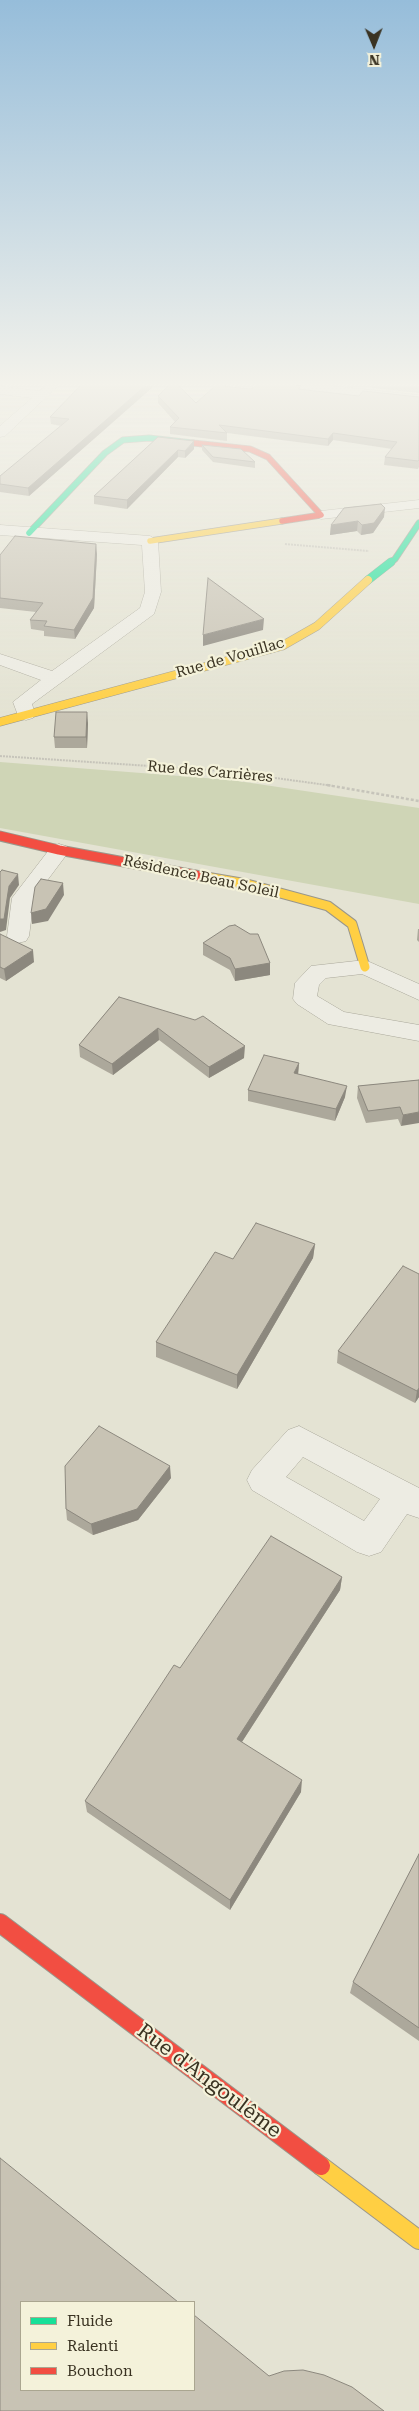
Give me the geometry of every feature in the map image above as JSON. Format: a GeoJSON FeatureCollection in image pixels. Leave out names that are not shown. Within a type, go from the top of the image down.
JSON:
{"type":"FeatureCollection","features":[{"type":"Feature","properties":{"kind":"street"},"geometry":{"type":"LineString","coordinates":[[29,533],[61,499]]}},
{"type":"Feature","properties":{"kind":"street"},"geometry":{"type":"LineString","coordinates":[[307,499],[321,515]]}},
{"type":"Feature","properties":{"kind":"street"},"geometry":{"type":"LineString","coordinates":[[0,530],[150,541],[321,515],[419,504]]}},
{"type":"Feature","properties":{"kind":"street","name":"Rue de Vouillac"},"geometry":{"type":"LineString","coordinates":[[0,722],[282,646],[317,626],[399,554],[419,523]]}},
{"type":"Feature","properties":{"kind":"street"},"geometry":{"type":"LineString","coordinates":[[26,714],[22,702],[148,610],[153,592],[150,541]]}},
{"type":"Feature","properties":{"kind":"street"},"geometry":{"type":"LineString","coordinates":[[0,658],[54,678]]}},
{"type":"Feature","properties":{"kind":"street","name":"Résidence Beau Soleil"},"geometry":{"type":"LineString","coordinates":[[0,836],[59,850],[247,884],[328,906],[352,924],[365,967]]}},
{"type":"Feature","properties":{"kind":"street"},"geometry":{"type":"LineString","coordinates":[[18,936],[23,898],[59,850]]}},
{"type":"Feature","properties":{"kind":"street"},"geometry":{"type":"LineString","coordinates":[[419,993],[365,967],[319,971],[307,984],[305,999],[337,1020],[419,1033]]}},
{"type":"Feature","properties":{"kind":"street","name":"Rue d'Angoulême"},"geometry":{"type":"LineString","coordinates":[[0,1923],[419,2240]]}},
{"type":"Feature","properties":{"kind":"path"},"geometry":{"type":"LineString","coordinates":[[284,544],[399,554]]}},
{"type":"Feature","properties":{"kind":"path","name":"Rue des Carrières"},"geometry":{"type":"LineString","coordinates":[[0,756],[224,771],[311,782],[419,801]]}},
{"type":"Feature","properties":{"kind":"green space"},"geometry":{"type":"Polygon","coordinates":[[[0,762],[231,780],[419,808],[419,904],[0,828],[0,762]]]}},
{"type":"Feature","properties":{"kind":"building"},"geometry":{"type":"Polygon","coordinates":[[[381,504],[385,508],[374,523],[362,525],[358,521],[331,525],[344,508],[381,504]]]}},
{"type":"Feature","properties":{"kind":"building"},"geometry":{"type":"Polygon","coordinates":[[[15,536],[96,544],[93,598],[74,630],[44,626],[47,621],[30,620],[43,603],[0,598],[0,555],[15,536]]]}},
{"type":"Feature","properties":{"kind":"building"},"geometry":{"type":"Polygon","coordinates":[[[208,578],[264,619],[203,635],[208,578]]]}},
{"type":"Feature","properties":{"kind":"building"},"geometry":{"type":"Polygon","coordinates":[[[56,712],[87,712],[86,737],[54,737],[56,712]]]}},
{"type":"Feature","properties":{"kind":"building"},"geometry":{"type":"Polygon","coordinates":[[[2,870],[18,874],[9,886],[4,919],[0,919],[0,872],[2,870]]]}},
{"type":"Feature","properties":{"kind":"building"},"geometry":{"type":"Polygon","coordinates":[[[41,879],[63,883],[46,909],[31,913],[35,887],[41,879]]]}},
{"type":"Feature","properties":{"kind":"building"},"geometry":{"type":"Polygon","coordinates":[[[235,925],[250,934],[258,934],[270,963],[235,969],[230,958],[203,943],[229,926],[235,925]]]}},
{"type":"Feature","properties":{"kind":"building"},"geometry":{"type":"Polygon","coordinates":[[[0,934],[33,950],[4,969],[0,967],[0,934]]]}},
{"type":"Feature","properties":{"kind":"building"},"geometry":{"type":"Polygon","coordinates":[[[119,997],[195,1020],[203,1016],[245,1046],[209,1067],[158,1028],[112,1064],[79,1045],[119,997]]]}},
{"type":"Feature","properties":{"kind":"building"},"geometry":{"type":"Polygon","coordinates":[[[264,1055],[299,1063],[294,1073],[347,1086],[336,1109],[248,1090],[264,1055]]]}},
{"type":"Feature","properties":{"kind":"building"},"geometry":{"type":"Polygon","coordinates":[[[419,1080],[419,1112],[403,1115],[400,1107],[368,1111],[358,1086],[419,1080]]]}},
{"type":"Feature","properties":{"kind":"building"},"geometry":{"type":"Polygon","coordinates":[[[256,1223],[315,1244],[237,1375],[156,1342],[215,1252],[233,1259],[256,1223]]]}},
{"type":"Feature","properties":{"kind":"building"},"geometry":{"type":"Polygon","coordinates":[[[403,1266],[419,1274],[419,1388],[417,1391],[338,1351],[403,1266]]]}},
{"type":"Feature","properties":{"kind":"building"},"geometry":{"type":"Polygon","coordinates":[[[99,1426],[170,1466],[137,1509],[91,1524],[66,1509],[65,1466],[99,1426]]]}},
{"type":"Feature","properties":{"kind":"building"},"geometry":{"type":"Polygon","coordinates":[[[271,1536],[342,1577],[237,1739],[302,1780],[230,1900],[85,1801],[174,1665],[180,1668],[271,1536]]]}},
{"type":"Feature","properties":{"kind":"building"},"geometry":{"type":"Polygon","coordinates":[[[419,1854],[419,2028],[353,1982],[419,1854]]]}},
{"type":"Feature","properties":{"kind":"building"},"geometry":{"type":"Polygon","coordinates":[[[0,2158],[177,2301],[20,2301],[20,2391],[195,2391],[195,2316],[269,2376],[284,2371],[303,2370],[324,2375],[352,2387],[384,2411],[0,2411],[0,2158]]]}},
{"type":"Feature","properties":{"kind":"traffic: fast"},"geometry":{"type":"LineString","coordinates":[[29,533],[62,499]]}},
{"type":"Feature","properties":{"kind":"traffic: fast"},"geometry":{"type":"LineString","coordinates":[[368,580],[395,559],[419,523]]}},
{"type":"Feature","properties":{"kind":"traffic: slow"},"geometry":{"type":"LineString","coordinates":[[150,541],[282,521]]}},
{"type":"Feature","properties":{"kind":"traffic: slow"},"geometry":{"type":"LineString","coordinates":[[0,722],[282,646],[317,626],[339,604],[368,580]]}},
{"type":"Feature","properties":{"kind":"traffic: slow"},"geometry":{"type":"LineString","coordinates":[[206,877],[247,884],[328,906],[352,924],[365,967]]}},
{"type":"Feature","properties":{"kind":"traffic: slow"},"geometry":{"type":"LineString","coordinates":[[321,2166],[419,2240]]}},
{"type":"Feature","properties":{"kind":"traffic: jam"},"geometry":{"type":"LineString","coordinates":[[282,521],[321,515],[306,499]]}},
{"type":"Feature","properties":{"kind":"traffic: jam"},"geometry":{"type":"LineString","coordinates":[[0,836],[59,850],[206,877]]}},
{"type":"Feature","properties":{"kind":"traffic: jam"},"geometry":{"type":"LineString","coordinates":[[0,1923],[321,2166]]}}]}
